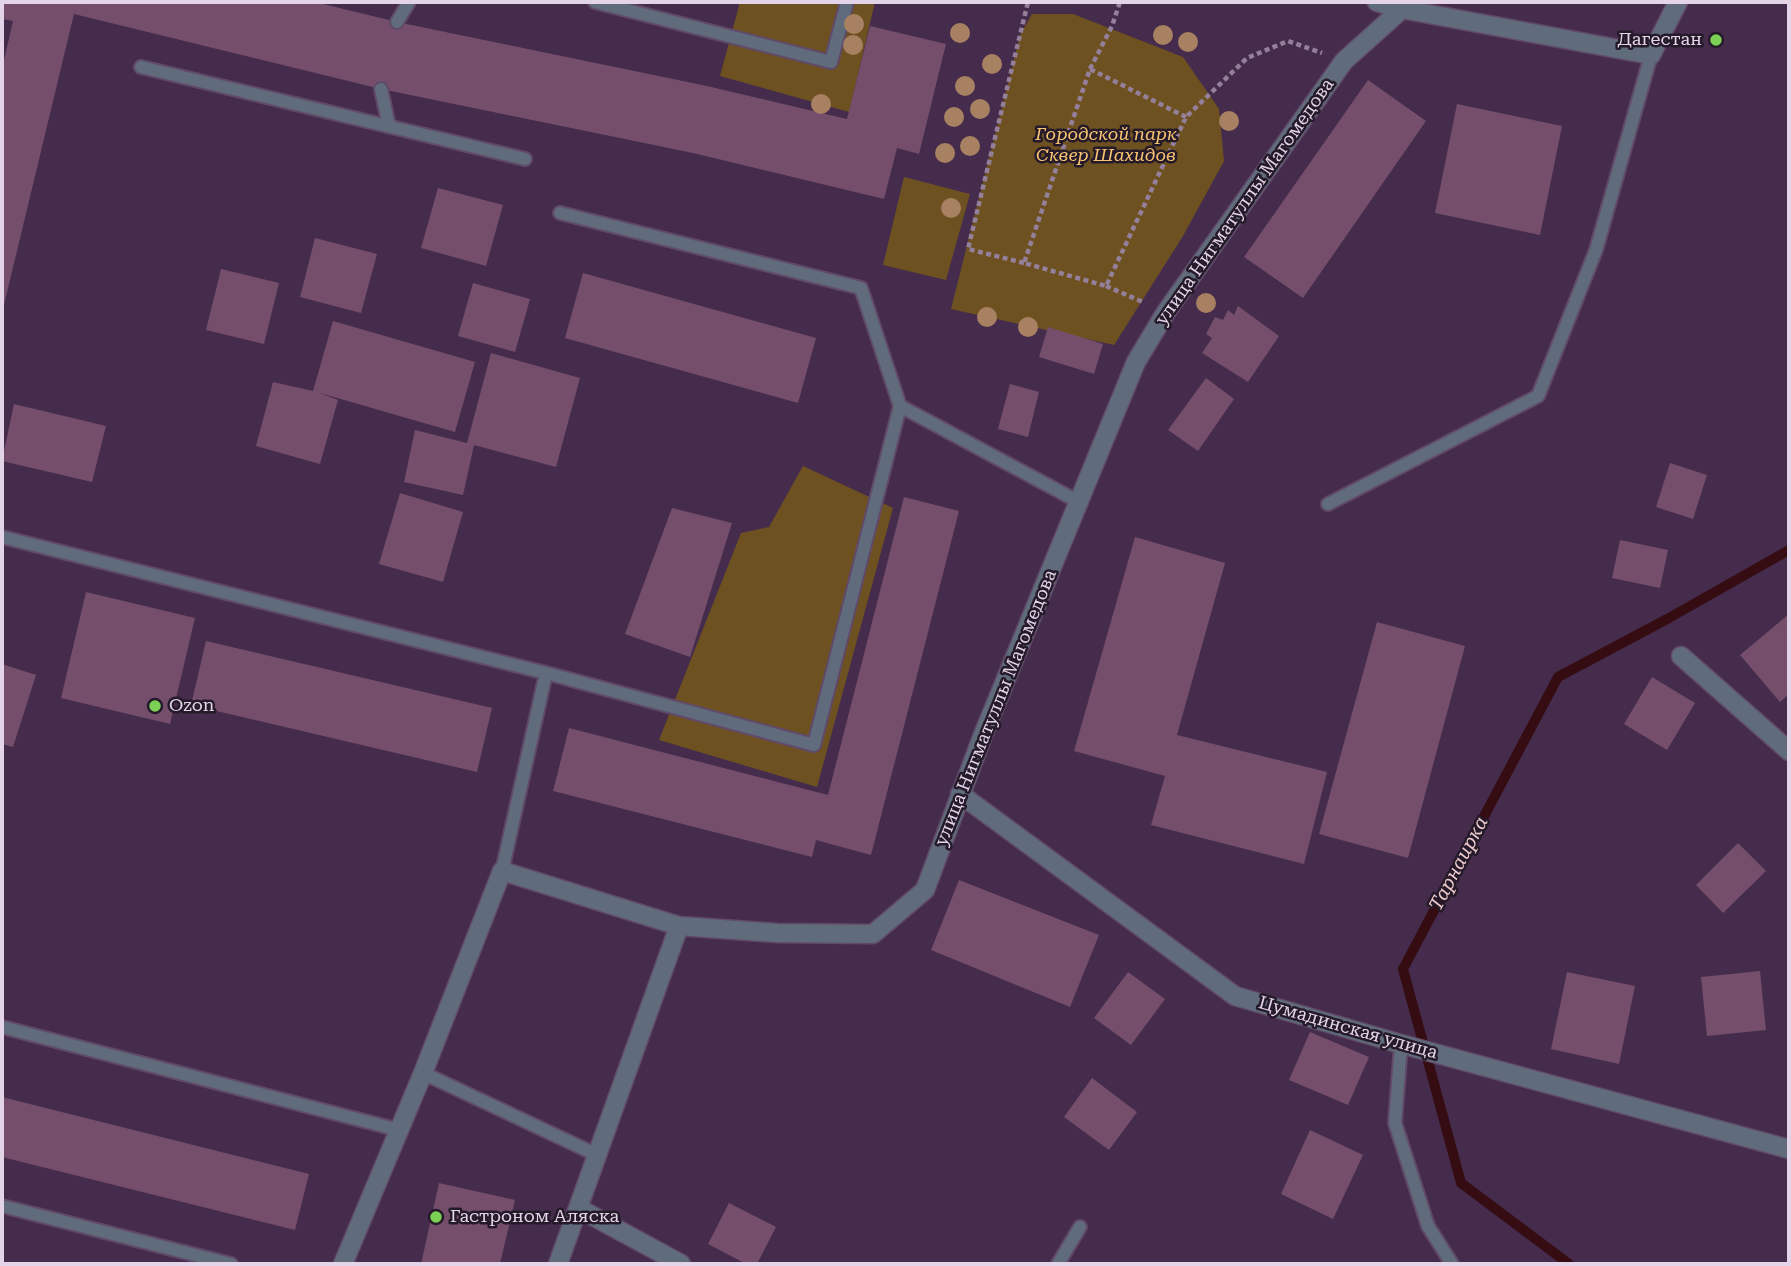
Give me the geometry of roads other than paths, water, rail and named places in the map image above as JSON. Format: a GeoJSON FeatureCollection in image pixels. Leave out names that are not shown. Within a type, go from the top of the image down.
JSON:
{"type":"FeatureCollection","features":[{"type":"Feature","properties":{"kind":"street"},"geometry":{"type":"LineString","coordinates":[[1377,2],[1402,9],[1651,55],[1676,3]]}},
{"type":"Feature","properties":{"kind":"street","name":"улица Нигматуллы Магомедова"},"geometry":{"type":"LineString","coordinates":[[502,871],[679,926],[777,933],[873,934],[925,890],[960,794],[1136,362],[1166,313],[1344,61],[1402,9]]}},
{"type":"Feature","properties":{"kind":"street"},"geometry":{"type":"LineString","coordinates":[[1681,656],[1789,751]]}},
{"type":"Feature","properties":{"kind":"street","name":"Цумадинская улица"},"geometry":{"type":"LineString","coordinates":[[960,794],[1235,996],[1789,1149]]}},
{"type":"Feature","properties":{"kind":"street"},"geometry":{"type":"LineString","coordinates":[[343,1264],[423,1073],[502,871]]}},
{"type":"Feature","properties":{"kind":"street"},"geometry":{"type":"LineString","coordinates":[[558,1264],[679,926]]}},
{"type":"Feature","properties":{"kind":"street"},"geometry":{"type":"LineString","coordinates":[[578,1208],[681,1264]]}},
{"type":"Feature","properties":{"kind":"lane"},"geometry":{"type":"LineString","coordinates":[[397,22],[409,2]]}},
{"type":"Feature","properties":{"kind":"lane"},"geometry":{"type":"LineString","coordinates":[[595,2],[831,62],[847,2]]}},
{"type":"Feature","properties":{"kind":"lane"},"geometry":{"type":"LineString","coordinates":[[1328,504],[1538,396],[1596,250],[1651,55]]}},
{"type":"Feature","properties":{"kind":"lane"},"geometry":{"type":"LineString","coordinates":[[141,67],[524,159]]}},
{"type":"Feature","properties":{"kind":"lane"},"geometry":{"type":"LineString","coordinates":[[382,89],[389,126]]}},
{"type":"Feature","properties":{"kind":"lane"},"geometry":{"type":"LineString","coordinates":[[2,537],[546,673],[814,745],[900,406],[861,288],[560,213]]}},
{"type":"Feature","properties":{"kind":"lane"},"geometry":{"type":"LineString","coordinates":[[900,406],[1079,502]]}},
{"type":"Feature","properties":{"kind":"lane"},"geometry":{"type":"LineString","coordinates":[[502,871],[546,673]]}},
{"type":"Feature","properties":{"kind":"lane"},"geometry":{"type":"LineString","coordinates":[[2,1027],[399,1130]]}},
{"type":"Feature","properties":{"kind":"lane"},"geometry":{"type":"LineString","coordinates":[[1401,1044],[1395,1123],[1428,1226],[1452,1264]]}},
{"type":"Feature","properties":{"kind":"lane"},"geometry":{"type":"LineString","coordinates":[[423,1073],[597,1155]]}},
{"type":"Feature","properties":{"kind":"lane"},"geometry":{"type":"LineString","coordinates":[[2,1206],[231,1264]]}},
{"type":"Feature","properties":{"kind":"lane"},"geometry":{"type":"LineString","coordinates":[[1058,1264],[1080,1227]]}},
{"type":"Feature","properties":{"kind":"waterway","name":"Тарнаирка"},"geometry":{"type":"LineString","coordinates":[[1569,1264],[1461,1183],[1403,969],[1558,677],[1789,550]]}},
{"type":"Feature","properties":{"kind":"place","name":"Дагестан"},"geometry":{"type":"Point","coordinates":[1716,40]}},
{"type":"Feature","properties":{"kind":"place","name":"Ozon"},"geometry":{"type":"Point","coordinates":[155,706]}},
{"type":"Feature","properties":{"kind":"place","name":"Гастроном Аляска"},"geometry":{"type":"Point","coordinates":[436,1217]}},
{"type":"Feature","properties":{"kind":"park label","name":"Городской парк Сквер Шахидов"},"geometry":{"type":"Point","coordinates":[1106,145]}}]}
